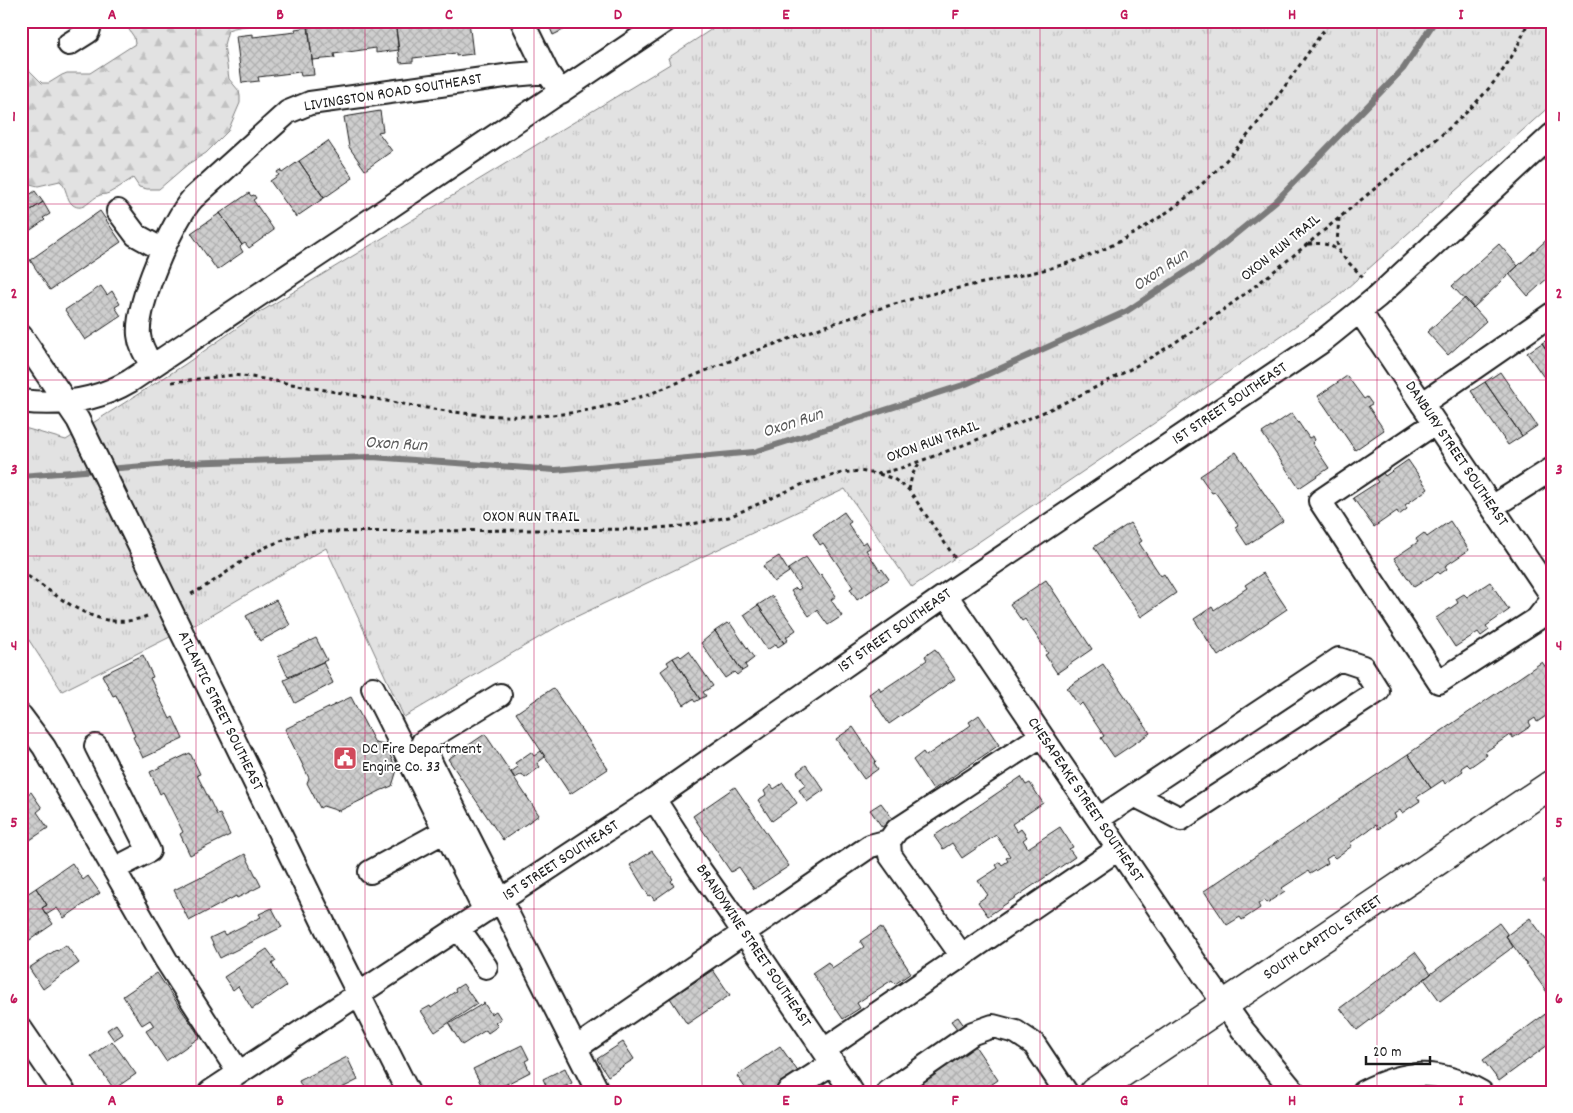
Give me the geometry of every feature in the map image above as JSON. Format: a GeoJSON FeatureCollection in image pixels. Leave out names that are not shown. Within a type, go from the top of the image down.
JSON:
{"type":"FeatureCollection","features":[{"type":"Feature","properties":{"kind":"main road","name":"SOUTH CAPITOL STREET"},"geometry":{"type":"LineString","coordinates":[[1094,1092],[1552,784]]}},
{"type":"Feature","properties":{"kind":"street"},"geometry":{"type":"LineString","coordinates":[[70,44],[88,32],[91,21]]}},
{"type":"Feature","properties":{"kind":"street"},"geometry":{"type":"LineString","coordinates":[[522,21],[547,72],[561,92]]}},
{"type":"Feature","properties":{"kind":"street"},"geometry":{"type":"LineString","coordinates":[[21,401],[66,403],[97,396],[113,390],[152,366],[665,21]]}},
{"type":"Feature","properties":{"kind":"street","name":"LIVINGSTON ROAD SOUTHEAST"},"geometry":{"type":"LineString","coordinates":[[152,366],[141,345],[138,334],[145,292],[163,250],[182,213],[193,198],[280,118],[296,108],[310,103],[512,75],[547,72]]}},
{"type":"Feature","properties":{"kind":"street","name":"1ST STREET SOUTHEAST"},"geometry":{"type":"LineString","coordinates":[[210,1092],[654,799],[946,595],[1296,359],[1360,312],[1552,135]]}},
{"type":"Feature","properties":{"kind":"street"},"geometry":{"type":"LineString","coordinates":[[118,211],[136,235],[163,250]]}},
{"type":"Feature","properties":{"kind":"street","name":"DANBURY STREET SOUTHEAST"},"geometry":{"type":"LineString","coordinates":[[1360,312],[1552,596]]}},
{"type":"Feature","properties":{"kind":"street"},"geometry":{"type":"LineString","coordinates":[[1422,404],[1552,314]]}},
{"type":"Feature","properties":{"kind":"street","name":"ATLANTIC STREET SOUTHEAST"},"geometry":{"type":"LineString","coordinates":[[21,336],[81,427],[358,994],[408,1092]]}},
{"type":"Feature","properties":{"kind":"street"},"geometry":{"type":"LineString","coordinates":[[1435,423],[1320,501],[1439,682],[1537,619],[1552,600]]}},
{"type":"Feature","properties":{"kind":"street"},"geometry":{"type":"LineString","coordinates":[[1492,507],[1552,469]]}},
{"type":"Feature","properties":{"kind":"street","name":"CHESAPEAKE STREET SOUTHEAST"},"geometry":{"type":"LineString","coordinates":[[946,595],[1246,1035],[1294,1092]]}},
{"type":"Feature","properties":{"kind":"street"},"geometry":{"type":"LineString","coordinates":[[1098,818],[1339,660],[1363,667],[1378,691],[1181,819],[1134,795]]}},
{"type":"Feature","properties":{"kind":"street"},"geometry":{"type":"LineString","coordinates":[[373,688],[445,831],[493,906],[576,1048],[598,1092]]}},
{"type":"Feature","properties":{"kind":"street"},"geometry":{"type":"LineString","coordinates":[[493,906],[423,742],[500,695]]}},
{"type":"Feature","properties":{"kind":"street"},"geometry":{"type":"LineString","coordinates":[[21,716],[44,747],[166,960],[239,1073]]}},
{"type":"Feature","properties":{"kind":"street"},"geometry":{"type":"LineString","coordinates":[[576,1048],[870,846],[889,841],[897,830],[1042,736]]}},
{"type":"Feature","properties":{"kind":"street"},"geometry":{"type":"LineString","coordinates":[[96,746],[149,851],[114,869]]}},
{"type":"Feature","properties":{"kind":"street","name":"BRANDYWINE STREET SOUTHEAST"},"geometry":{"type":"LineString","coordinates":[[654,799],[700,870],[745,933],[852,1092]]}},
{"type":"Feature","properties":{"kind":"street"},"geometry":{"type":"LineString","coordinates":[[370,872],[445,831]]}},
{"type":"Feature","properties":{"kind":"street"},"geometry":{"type":"LineString","coordinates":[[889,841],[890,855],[962,956]]}},
{"type":"Feature","properties":{"kind":"street"},"geometry":{"type":"LineString","coordinates":[[788,1092],[828,1057],[962,956],[1118,849]]}},
{"type":"Feature","properties":{"kind":"street"},"geometry":{"type":"LineString","coordinates":[[459,928],[486,967]]}},
{"type":"Feature","properties":{"kind":"street"},"geometry":{"type":"LineString","coordinates":[[888,1092],[973,1033],[993,1026],[1016,1032],[1034,1044],[1066,1092]]}},
{"type":"Feature","properties":{"kind":"street"},"geometry":{"type":"LineString","coordinates":[[21,1029],[64,1092]]}},
{"type":"Feature","properties":{"kind":"street"},"geometry":{"type":"LineString","coordinates":[[1363,1092],[1390,1079],[1419,1074],[1452,1078],[1481,1092]]}},
{"type":"Feature","properties":{"kind":"path"},"geometry":{"type":"LineString","coordinates":[[172,382],[233,375],[437,410],[484,416],[561,414],[630,400],[763,348],[869,312],[946,290],[1019,276],[1060,265],[1081,258],[1139,231],[1183,201],[1223,164],[1263,118],[1330,21]]}},
{"type":"Feature","properties":{"kind":"path","name":"OXON RUN TRAIL"},"geometry":{"type":"LineString","coordinates":[[191,594],[204,588],[260,550],[285,539],[307,533],[333,531],[643,529],[716,521],[741,513],[790,489],[837,474],[852,471],[877,474],[898,469],[1051,410],[1130,369],[1210,319],[1307,244],[1436,139],[1468,111],[1506,65],[1519,44],[1528,21]]}},
{"type":"Feature","properties":{"kind":"path"},"geometry":{"type":"LineString","coordinates":[[1339,218],[1337,243],[1340,252]]}},
{"type":"Feature","properties":{"kind":"path"},"geometry":{"type":"LineString","coordinates":[[1307,244],[1333,246],[1363,278]]}},
{"type":"Feature","properties":{"kind":"path"},"geometry":{"type":"LineString","coordinates":[[909,490],[912,474],[920,461]]}},
{"type":"Feature","properties":{"kind":"path"},"geometry":{"type":"LineString","coordinates":[[877,474],[894,479],[909,490],[957,561]]}},
{"type":"Feature","properties":{"kind":"path"},"geometry":{"type":"LineString","coordinates":[[21,572],[83,613],[129,622],[146,616]]}},
{"type":"Feature","properties":{"kind":"green space"},"geometry":{"type":"Polygon","coordinates":[[[123,21],[275,21],[228,30],[224,45],[229,79],[239,91],[240,103],[228,131],[206,153],[188,164],[159,189],[139,187],[133,178],[109,193],[98,196],[86,205],[77,207],[71,203],[60,181],[38,186],[30,184],[21,174],[21,65],[27,68],[42,83],[49,83],[67,73],[90,73],[135,44],[134,37],[123,21]]]}},
{"type":"Feature","properties":{"kind":"green space"},"geometry":{"type":"Polygon","coordinates":[[[724,21],[1552,21],[1552,104],[1336,298],[912,587],[845,489],[567,621],[404,717],[326,548],[198,623],[62,691],[25,634],[21,634],[21,427],[66,440],[184,365],[257,314],[670,64],[668,58],[724,21]]]}},
{"type":"Feature","properties":{"kind":"building"},"geometry":{"type":"Polygon","coordinates":[[[308,21],[395,21],[399,50],[376,53],[376,48],[334,54],[335,58],[312,60],[308,21]]]}},
{"type":"Feature","properties":{"kind":"building"},"geometry":{"type":"Polygon","coordinates":[[[395,21],[469,21],[473,54],[456,56],[456,53],[413,58],[413,62],[400,63],[395,21]]]}},
{"type":"Feature","properties":{"kind":"building"},"geometry":{"type":"Polygon","coordinates":[[[547,21],[582,21],[553,35],[547,21]]]}},
{"type":"Feature","properties":{"kind":"building"},"geometry":{"type":"Polygon","coordinates":[[[308,27],[314,75],[301,76],[300,72],[258,77],[259,81],[242,83],[236,36],[253,34],[253,37],[296,32],[295,29],[308,27]]]}},
{"type":"Feature","properties":{"kind":"building"},"geometry":{"type":"Polygon","coordinates":[[[380,111],[383,131],[378,132],[392,151],[365,170],[349,147],[344,117],[380,111]]]}},
{"type":"Feature","properties":{"kind":"building"},"geometry":{"type":"Polygon","coordinates":[[[328,141],[353,178],[324,198],[299,161],[328,141]]]}},
{"type":"Feature","properties":{"kind":"building"},"geometry":{"type":"Polygon","coordinates":[[[299,161],[324,198],[296,217],[270,181],[279,175],[277,172],[280,170],[282,173],[299,161]]]}},
{"type":"Feature","properties":{"kind":"building"},"geometry":{"type":"Polygon","coordinates":[[[35,191],[43,202],[21,217],[21,198],[35,191]]]}},
{"type":"Feature","properties":{"kind":"building"},"geometry":{"type":"Polygon","coordinates":[[[249,193],[251,196],[254,195],[256,198],[253,200],[274,230],[249,248],[245,243],[242,245],[220,213],[249,193]]]}},
{"type":"Feature","properties":{"kind":"building"},"geometry":{"type":"Polygon","coordinates":[[[43,202],[50,214],[43,218],[45,220],[22,236],[21,217],[43,202]]]}},
{"type":"Feature","properties":{"kind":"building"},"geometry":{"type":"Polygon","coordinates":[[[100,211],[121,242],[50,290],[30,260],[100,211]]]}},
{"type":"Feature","properties":{"kind":"building"},"geometry":{"type":"Polygon","coordinates":[[[220,213],[242,245],[240,247],[243,252],[217,270],[191,233],[220,213]]]}},
{"type":"Feature","properties":{"kind":"building"},"geometry":{"type":"Polygon","coordinates":[[[1552,235],[1552,274],[1528,296],[1509,274],[1552,235]]]}},
{"type":"Feature","properties":{"kind":"building"},"geometry":{"type":"Polygon","coordinates":[[[1499,244],[1518,266],[1473,308],[1452,286],[1499,244]]]}},
{"type":"Feature","properties":{"kind":"building"},"geometry":{"type":"Polygon","coordinates":[[[101,286],[107,295],[112,291],[120,304],[115,307],[121,316],[85,340],[65,310],[101,286]]]}},
{"type":"Feature","properties":{"kind":"building"},"geometry":{"type":"Polygon","coordinates":[[[1465,298],[1486,321],[1448,355],[1427,332],[1465,298]]]}},
{"type":"Feature","properties":{"kind":"building"},"geometry":{"type":"Polygon","coordinates":[[[1552,337],[1552,358],[1542,343],[1552,337]]]}},
{"type":"Feature","properties":{"kind":"building"},"geometry":{"type":"Polygon","coordinates":[[[1542,343],[1552,358],[1552,389],[1527,353],[1542,343]]]}},
{"type":"Feature","properties":{"kind":"building"},"geometry":{"type":"Polygon","coordinates":[[[1500,372],[1537,426],[1522,436],[1485,382],[1500,372]]]}},
{"type":"Feature","properties":{"kind":"building"},"geometry":{"type":"Polygon","coordinates":[[[1347,376],[1364,399],[1367,397],[1372,404],[1368,406],[1384,430],[1355,450],[1318,396],[1347,376]]]}},
{"type":"Feature","properties":{"kind":"building"},"geometry":{"type":"Polygon","coordinates":[[[1485,382],[1522,436],[1508,445],[1471,391],[1485,382]]]}},
{"type":"Feature","properties":{"kind":"building"},"geometry":{"type":"Polygon","coordinates":[[[1292,413],[1309,438],[1313,436],[1315,440],[1312,443],[1329,468],[1299,488],[1262,433],[1292,413]]]}},
{"type":"Feature","properties":{"kind":"building"},"geometry":{"type":"Polygon","coordinates":[[[1236,452],[1283,521],[1247,545],[1235,527],[1238,525],[1215,492],[1212,493],[1200,476],[1236,452]]]}},
{"type":"Feature","properties":{"kind":"building"},"geometry":{"type":"Polygon","coordinates":[[[1408,460],[1428,489],[1405,505],[1407,509],[1399,515],[1397,511],[1374,527],[1353,498],[1378,482],[1375,478],[1383,473],[1385,476],[1408,460]]]}},
{"type":"Feature","properties":{"kind":"building"},"geometry":{"type":"Polygon","coordinates":[[[844,512],[851,522],[848,524],[862,544],[866,541],[870,548],[866,550],[880,571],[882,569],[889,579],[857,600],[850,589],[853,587],[823,543],[820,545],[813,534],[844,512]]]}},
{"type":"Feature","properties":{"kind":"building"},"geometry":{"type":"Polygon","coordinates":[[[1450,521],[1469,550],[1445,566],[1447,569],[1440,574],[1438,572],[1414,587],[1394,558],[1418,542],[1416,539],[1424,533],[1427,537],[1450,521]]]}},
{"type":"Feature","properties":{"kind":"building"},"geometry":{"type":"Polygon","coordinates":[[[1130,523],[1142,541],[1139,543],[1161,576],[1164,574],[1176,593],[1141,617],[1094,547],[1130,523]]]}},
{"type":"Feature","properties":{"kind":"building"},"geometry":{"type":"Polygon","coordinates":[[[779,556],[789,572],[774,582],[763,566],[779,556]]]}},
{"type":"Feature","properties":{"kind":"building"},"geometry":{"type":"Polygon","coordinates":[[[806,557],[819,576],[821,574],[836,596],[831,600],[842,616],[828,625],[817,610],[809,616],[791,591],[801,588],[788,569],[806,557]]]}},
{"type":"Feature","properties":{"kind":"building"},"geometry":{"type":"Polygon","coordinates":[[[1263,573],[1287,609],[1218,656],[1194,619],[1212,607],[1214,610],[1247,588],[1245,585],[1263,573]]]}},
{"type":"Feature","properties":{"kind":"building"},"geometry":{"type":"Polygon","coordinates":[[[1046,580],[1092,649],[1057,673],[1045,655],[1048,653],[1025,619],[1022,621],[1010,604],[1046,580]]]}},
{"type":"Feature","properties":{"kind":"building"},"geometry":{"type":"Polygon","coordinates":[[[1490,582],[1509,610],[1486,626],[1489,630],[1481,636],[1478,632],[1455,647],[1436,618],[1458,603],[1456,599],[1464,594],[1467,597],[1490,582]]]}},
{"type":"Feature","properties":{"kind":"building"},"geometry":{"type":"Polygon","coordinates":[[[772,596],[796,630],[786,637],[788,640],[784,643],[758,605],[772,596]]]}},
{"type":"Feature","properties":{"kind":"building"},"geometry":{"type":"Polygon","coordinates":[[[276,600],[290,625],[260,641],[246,616],[276,600]]]}},
{"type":"Feature","properties":{"kind":"building"},"geometry":{"type":"Polygon","coordinates":[[[758,605],[784,643],[778,647],[776,644],[767,650],[744,615],[758,605]]]}},
{"type":"Feature","properties":{"kind":"building"},"geometry":{"type":"Polygon","coordinates":[[[727,623],[729,625],[730,623],[754,658],[745,665],[747,668],[742,671],[715,631],[727,623]]]}},
{"type":"Feature","properties":{"kind":"building"},"geometry":{"type":"Polygon","coordinates":[[[715,631],[742,671],[737,675],[734,672],[725,678],[701,643],[715,631]]]}},
{"type":"Feature","properties":{"kind":"building"},"geometry":{"type":"Polygon","coordinates":[[[316,638],[327,660],[288,677],[278,656],[316,638]]]}},
{"type":"Feature","properties":{"kind":"building"},"geometry":{"type":"Polygon","coordinates":[[[935,649],[955,679],[889,724],[869,694],[879,687],[881,691],[908,673],[927,660],[925,656],[935,649]]]}},
{"type":"Feature","properties":{"kind":"building"},"geometry":{"type":"Polygon","coordinates":[[[689,651],[713,686],[703,692],[706,696],[700,699],[673,658],[679,655],[681,657],[689,651]]]}},
{"type":"Feature","properties":{"kind":"building"},"geometry":{"type":"Polygon","coordinates":[[[143,655],[153,677],[150,678],[170,719],[173,717],[183,739],[143,758],[116,695],[113,696],[102,675],[143,655]]]}},
{"type":"Feature","properties":{"kind":"building"},"geometry":{"type":"Polygon","coordinates":[[[673,658],[700,699],[695,702],[693,699],[684,705],[661,671],[669,665],[667,662],[673,658]]]}},
{"type":"Feature","properties":{"kind":"building"},"geometry":{"type":"Polygon","coordinates":[[[323,662],[333,683],[295,703],[284,680],[323,662]]]}},
{"type":"Feature","properties":{"kind":"building"},"geometry":{"type":"Polygon","coordinates":[[[1542,662],[1552,676],[1552,712],[1537,722],[1535,718],[1529,722],[1531,726],[1513,738],[1511,734],[1485,752],[1487,755],[1470,767],[1467,764],[1461,768],[1463,771],[1445,784],[1443,780],[1431,788],[1408,754],[1542,662]]]}},
{"type":"Feature","properties":{"kind":"building"},"geometry":{"type":"Polygon","coordinates":[[[1103,664],[1150,733],[1114,757],[1101,738],[1104,736],[1082,703],[1079,706],[1067,688],[1103,664]]]}},
{"type":"Feature","properties":{"kind":"building"},"geometry":{"type":"Polygon","coordinates":[[[553,688],[608,769],[570,794],[516,713],[553,688]]]}},
{"type":"Feature","properties":{"kind":"building","name":"DC Fire Department Engine Co. 33"},"geometry":{"type":"Polygon","coordinates":[[[351,697],[375,743],[385,745],[397,770],[392,786],[339,811],[323,806],[320,808],[307,783],[309,778],[285,729],[351,697]]]}},
{"type":"Feature","properties":{"kind":"building"},"geometry":{"type":"Polygon","coordinates":[[[979,715],[999,745],[933,790],[913,760],[923,752],[926,756],[971,725],[969,722],[979,715]]]}},
{"type":"Feature","properties":{"kind":"building"},"geometry":{"type":"Polygon","coordinates":[[[853,727],[876,761],[874,763],[878,769],[864,779],[836,739],[853,727]]]}},
{"type":"Feature","properties":{"kind":"building"},"geometry":{"type":"Polygon","coordinates":[[[485,734],[539,815],[503,840],[448,759],[485,734]]]}},
{"type":"Feature","properties":{"kind":"building"},"geometry":{"type":"Polygon","coordinates":[[[541,751],[545,757],[537,763],[540,767],[525,778],[522,774],[515,778],[511,772],[518,767],[515,763],[531,752],[534,756],[541,751]]]}},
{"type":"Feature","properties":{"kind":"building"},"geometry":{"type":"Polygon","coordinates":[[[190,753],[200,774],[197,775],[217,815],[220,814],[230,835],[190,855],[180,834],[183,832],[163,792],[160,794],[150,772],[190,753]]]}},
{"type":"Feature","properties":{"kind":"building"},"geometry":{"type":"Polygon","coordinates":[[[1408,754],[1431,788],[1417,797],[1420,801],[1402,813],[1400,810],[1394,814],[1396,817],[1378,829],[1376,825],[1350,843],[1352,846],[1335,858],[1332,855],[1326,859],[1328,863],[1310,874],[1308,871],[1282,888],[1285,891],[1267,903],[1265,900],[1258,904],[1260,908],[1242,920],[1240,917],[1227,925],[1204,891],[1408,754]]]}},
{"type":"Feature","properties":{"kind":"building"},"geometry":{"type":"Polygon","coordinates":[[[806,765],[824,790],[807,802],[799,790],[806,785],[797,772],[806,765]]]}},
{"type":"Feature","properties":{"kind":"building"},"geometry":{"type":"Polygon","coordinates":[[[1021,777],[1026,785],[1030,783],[1043,803],[1012,824],[1017,832],[1021,829],[1027,837],[1023,840],[1028,848],[1060,827],[1073,847],[1069,849],[1075,857],[988,916],[978,902],[988,895],[978,881],[998,868],[996,865],[1000,862],[1002,865],[1008,861],[1006,858],[1010,856],[996,835],[962,858],[952,843],[943,849],[934,836],[1021,777]]]}},
{"type":"Feature","properties":{"kind":"building"},"geometry":{"type":"Polygon","coordinates":[[[783,783],[797,803],[772,821],[758,800],[766,795],[764,791],[771,785],[774,789],[783,783]]]}},
{"type":"Feature","properties":{"kind":"building"},"geometry":{"type":"Polygon","coordinates":[[[735,787],[789,866],[754,889],[739,867],[731,872],[693,816],[735,787]]]}},
{"type":"Feature","properties":{"kind":"building"},"geometry":{"type":"Polygon","coordinates":[[[31,792],[42,808],[37,812],[48,828],[21,846],[21,798],[31,792]]]}},
{"type":"Feature","properties":{"kind":"building"},"geometry":{"type":"Polygon","coordinates":[[[881,803],[893,819],[882,827],[870,810],[881,803]]]}},
{"type":"Feature","properties":{"kind":"building"},"geometry":{"type":"Polygon","coordinates":[[[652,851],[673,879],[671,881],[674,886],[654,900],[651,895],[649,896],[630,865],[652,851]]]}},
{"type":"Feature","properties":{"kind":"building"},"geometry":{"type":"Polygon","coordinates":[[[245,854],[261,886],[237,898],[236,896],[189,921],[174,890],[201,878],[245,854]]]}},
{"type":"Feature","properties":{"kind":"building"},"geometry":{"type":"Polygon","coordinates":[[[72,863],[83,880],[88,876],[100,893],[64,918],[57,908],[46,915],[42,908],[47,905],[36,888],[72,863]]]}},
{"type":"Feature","properties":{"kind":"building"},"geometry":{"type":"Polygon","coordinates":[[[1552,874],[1552,894],[1543,881],[1552,874]]]}},
{"type":"Feature","properties":{"kind":"building"},"geometry":{"type":"Polygon","coordinates":[[[36,888],[47,905],[42,908],[53,924],[21,946],[21,898],[36,888]]]}},
{"type":"Feature","properties":{"kind":"building"},"geometry":{"type":"Polygon","coordinates":[[[272,908],[282,927],[220,958],[210,938],[223,932],[225,935],[261,917],[259,914],[272,908]]]}},
{"type":"Feature","properties":{"kind":"building"},"geometry":{"type":"Polygon","coordinates":[[[1530,918],[1552,948],[1552,999],[1506,936],[1530,918]]]}},
{"type":"Feature","properties":{"kind":"building"},"geometry":{"type":"Polygon","coordinates":[[[1499,923],[1508,935],[1506,936],[1513,947],[1440,1001],[1424,979],[1499,923]]]}},
{"type":"Feature","properties":{"kind":"building"},"geometry":{"type":"Polygon","coordinates":[[[881,927],[911,973],[895,984],[892,980],[857,1003],[860,1008],[843,1019],[812,973],[828,962],[832,968],[864,947],[860,941],[881,927]]]}},
{"type":"Feature","properties":{"kind":"building"},"geometry":{"type":"Polygon","coordinates":[[[66,945],[79,963],[43,989],[29,968],[66,945]]]}},
{"type":"Feature","properties":{"kind":"building"},"geometry":{"type":"Polygon","coordinates":[[[267,949],[276,961],[272,964],[286,986],[252,1009],[238,986],[233,990],[224,977],[267,949]]]}},
{"type":"Feature","properties":{"kind":"building"},"geometry":{"type":"Polygon","coordinates":[[[1415,952],[1431,974],[1357,1030],[1340,1008],[1415,952]]]}},
{"type":"Feature","properties":{"kind":"building"},"geometry":{"type":"Polygon","coordinates":[[[713,970],[730,995],[687,1024],[670,998],[713,970]]]}},
{"type":"Feature","properties":{"kind":"building"},"geometry":{"type":"Polygon","coordinates":[[[157,973],[200,1037],[166,1061],[146,1031],[154,1026],[150,1020],[142,1025],[123,996],[157,973]]]}},
{"type":"Feature","properties":{"kind":"building"},"geometry":{"type":"Polygon","coordinates":[[[463,984],[477,1004],[435,1032],[421,1011],[430,1006],[431,1008],[463,984]]]}},
{"type":"Feature","properties":{"kind":"building"},"geometry":{"type":"Polygon","coordinates":[[[484,1003],[491,1014],[496,1011],[501,1019],[495,1023],[498,1026],[488,1033],[486,1030],[462,1045],[449,1024],[484,1003]]]}},
{"type":"Feature","properties":{"kind":"building"},"geometry":{"type":"Polygon","coordinates":[[[1552,1009],[1552,1042],[1499,1081],[1483,1060],[1552,1009]]]}},
{"type":"Feature","properties":{"kind":"building"},"geometry":{"type":"Polygon","coordinates":[[[958,1017],[967,1030],[961,1034],[951,1021],[958,1017]]]}},
{"type":"Feature","properties":{"kind":"building"},"geometry":{"type":"Polygon","coordinates":[[[116,1024],[123,1034],[114,1040],[107,1030],[116,1024]]]}},
{"type":"Feature","properties":{"kind":"building"},"geometry":{"type":"Polygon","coordinates":[[[969,1037],[998,1080],[981,1092],[917,1092],[908,1079],[969,1037]]]}},
{"type":"Feature","properties":{"kind":"building"},"geometry":{"type":"Polygon","coordinates":[[[112,1041],[136,1074],[114,1089],[91,1056],[112,1041]]]}},
{"type":"Feature","properties":{"kind":"building"},"geometry":{"type":"Polygon","coordinates":[[[623,1042],[634,1059],[608,1076],[597,1059],[623,1042]]]}},
{"type":"Feature","properties":{"kind":"building"},"geometry":{"type":"Polygon","coordinates":[[[522,1045],[529,1059],[525,1061],[530,1072],[491,1092],[485,1092],[473,1069],[522,1045]]]}},
{"type":"Feature","properties":{"kind":"building"},"geometry":{"type":"Polygon","coordinates":[[[780,1046],[799,1073],[771,1092],[748,1092],[737,1076],[780,1046]]]}},
{"type":"Feature","properties":{"kind":"building"},"geometry":{"type":"Polygon","coordinates":[[[347,1057],[358,1080],[334,1092],[304,1092],[299,1081],[347,1057]]]}},
{"type":"Feature","properties":{"kind":"building"},"geometry":{"type":"Polygon","coordinates":[[[565,1068],[572,1083],[554,1092],[549,1092],[543,1079],[565,1068]]]}},
{"type":"Feature","properties":{"kind":"waterway","name":"Oxon Run"},"geometry":{"type":"LineString","coordinates":[[107,469],[182,463],[372,457],[555,470],[754,452],[966,384],[1127,311],[1204,260],[1276,201],[1403,69],[1435,21]]}},
{"type":"Feature","properties":{"kind":"waterway","name":"Oxon Run"},"geometry":{"type":"LineString","coordinates":[[21,476],[97,470]]}},
{"type":"Feature","properties":{"kind":"place","name":"DC Fire Department Engine Co. 33"},"geometry":{"type":"Point","coordinates":[345,758]}}]}
